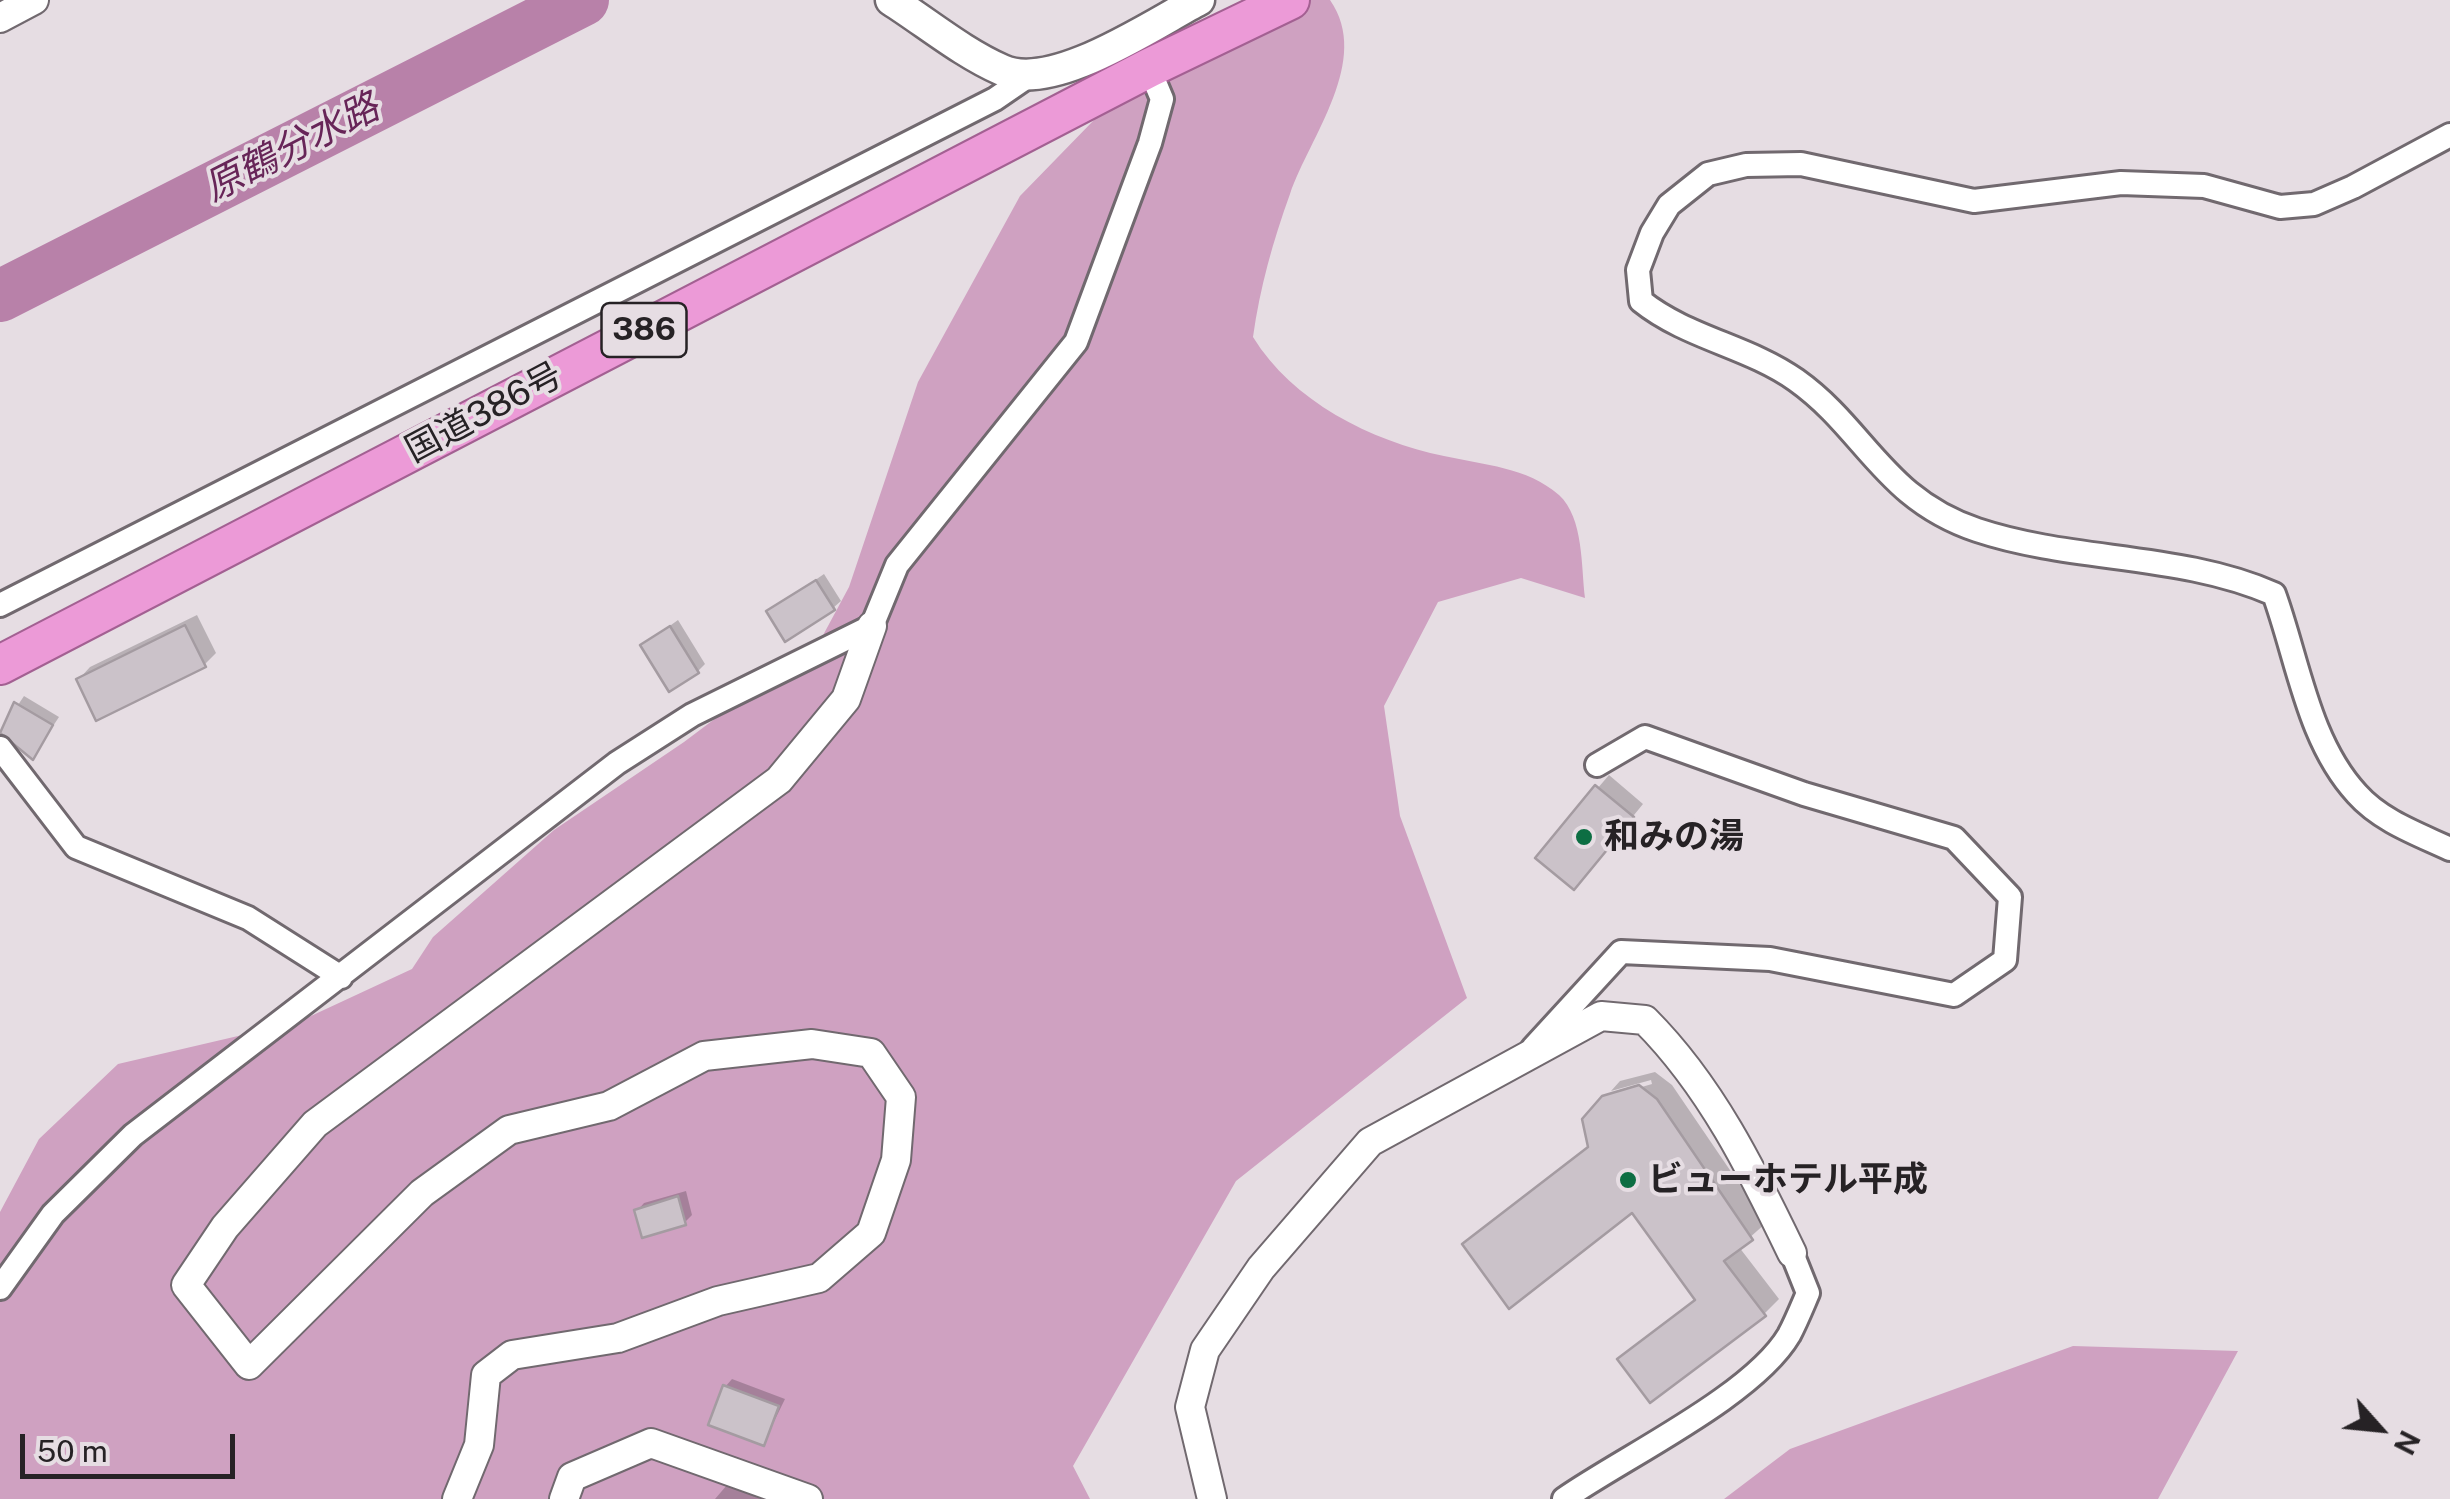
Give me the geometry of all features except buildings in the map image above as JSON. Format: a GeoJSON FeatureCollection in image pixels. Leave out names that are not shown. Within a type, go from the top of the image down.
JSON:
{"type":"FeatureCollection","features":[{"type":"Feature","properties":{"kind":"highway","name":"国道386号"},"geometry":{"type":"LineString","coordinates":[[0,664],[1149,68],[1290,0]]}},
{"type":"Feature","properties":{"kind":"main road"},"geometry":{"type":"LineString","coordinates":[[891,0],[1015,72],[1084,60],[1199,0]]}},
{"type":"Feature","properties":{"kind":"street"},"geometry":{"type":"LineString","coordinates":[[0,18],[34,0]]}},
{"type":"Feature","properties":{"kind":"street"},"geometry":{"type":"LineString","coordinates":[[458,1499],[480,1445],[486,1375],[512,1355],[618,1338],[718,1301],[819,1278],[871,1233],[896,1160],[902,1097],[871,1054],[812,1044],[704,1056],[609,1106],[509,1130],[422,1192],[249,1364],[186,1285],[226,1226],[315,1124],[779,780],[846,699],[897,565],[1076,342],[1150,142],[1162,99],[1149,68]]}},
{"type":"Feature","properties":{"kind":"street"},"geometry":{"type":"LineString","coordinates":[[0,604],[978,108],[1015,72]]}},
{"type":"Feature","properties":{"kind":"street"},"geometry":{"type":"LineString","coordinates":[[2450,135],[2353,188],[2314,204],[2280,207],[2204,186],[2121,183],[1974,201],[1801,164],[1746,165],[1708,174],[1669,205],[1652,233],[1638,270],[1641,301],[1662,318],[1733,345],[1798,381],[1884,473],[1929,508],[1977,530],[2233,576],[2274,594],[2320,740],[2344,776],[2358,796],[2392,822],[2450,849]]}},
{"type":"Feature","properties":{"kind":"street"},"geometry":{"type":"LineString","coordinates":[[0,1288],[54,1214],[134,1134],[616,763],[692,715],[872,626]]}},
{"type":"Feature","properties":{"kind":"street"},"geometry":{"type":"LineString","coordinates":[[1524,1058],[1621,952],[1770,959],[1954,995],[2005,960],[2010,896],[1954,838],[1804,794],[1645,736],[1597,765]]}},
{"type":"Feature","properties":{"kind":"street"},"geometry":{"type":"LineString","coordinates":[[0,748],[76,847],[248,918],[340,976]]}},
{"type":"Feature","properties":{"kind":"street"},"geometry":{"type":"LineString","coordinates":[[1212,1499],[1190,1407],[1205,1350],[1261,1268],[1370,1142],[1600,1016],[1646,1020],[1685,1060],[1756,1177],[1808,1293],[1788,1336],[1739,1386],[1564,1499]]}},
{"type":"Feature","properties":{"kind":"street"},"geometry":{"type":"LineString","coordinates":[[564,1499],[572,1477],[650,1443],[808,1499]]}},
{"type":"Feature","properties":{"kind":"shaded area"},"geometry":{"type":"Polygon","coordinates":[[[1262,0],[1330,0],[1341,23],[1344,47],[1333,98],[1299,171],[1278,229],[1253,337],[1269,360],[1311,399],[1362,429],[1416,449],[1519,473],[1559,495],[1577,530],[1585,598],[1521,578],[1438,602],[1384,706],[1400,816],[1467,998],[1236,1181],[1073,1466],[1090,1499],[0,1499],[0,1212],[39,1139],[118,1064],[298,1022],[412,969],[433,937],[554,830],[684,742],[821,639],[849,587],[918,382],[1020,196],[1130,83],[1262,0]]]}},
{"type":"Feature","properties":{"kind":"shaded area"},"geometry":{"type":"Polygon","coordinates":[[[2073,1346],[2238,1351],[2158,1499],[1724,1499],[1790,1449],[2073,1346]]]}},
{"type":"Feature","properties":{"kind":"waterway","name":"原鶴分水路"},"geometry":{"type":"LineString","coordinates":[[0,296],[583,0]]}},
{"type":"Feature","properties":{"kind":"place","name":"和みの湯"},"geometry":{"type":"Point","coordinates":[1584,837]}},
{"type":"Feature","properties":{"kind":"place","name":"ビューホテル平成"},"geometry":{"type":"Point","coordinates":[1628,1180]}}]}
